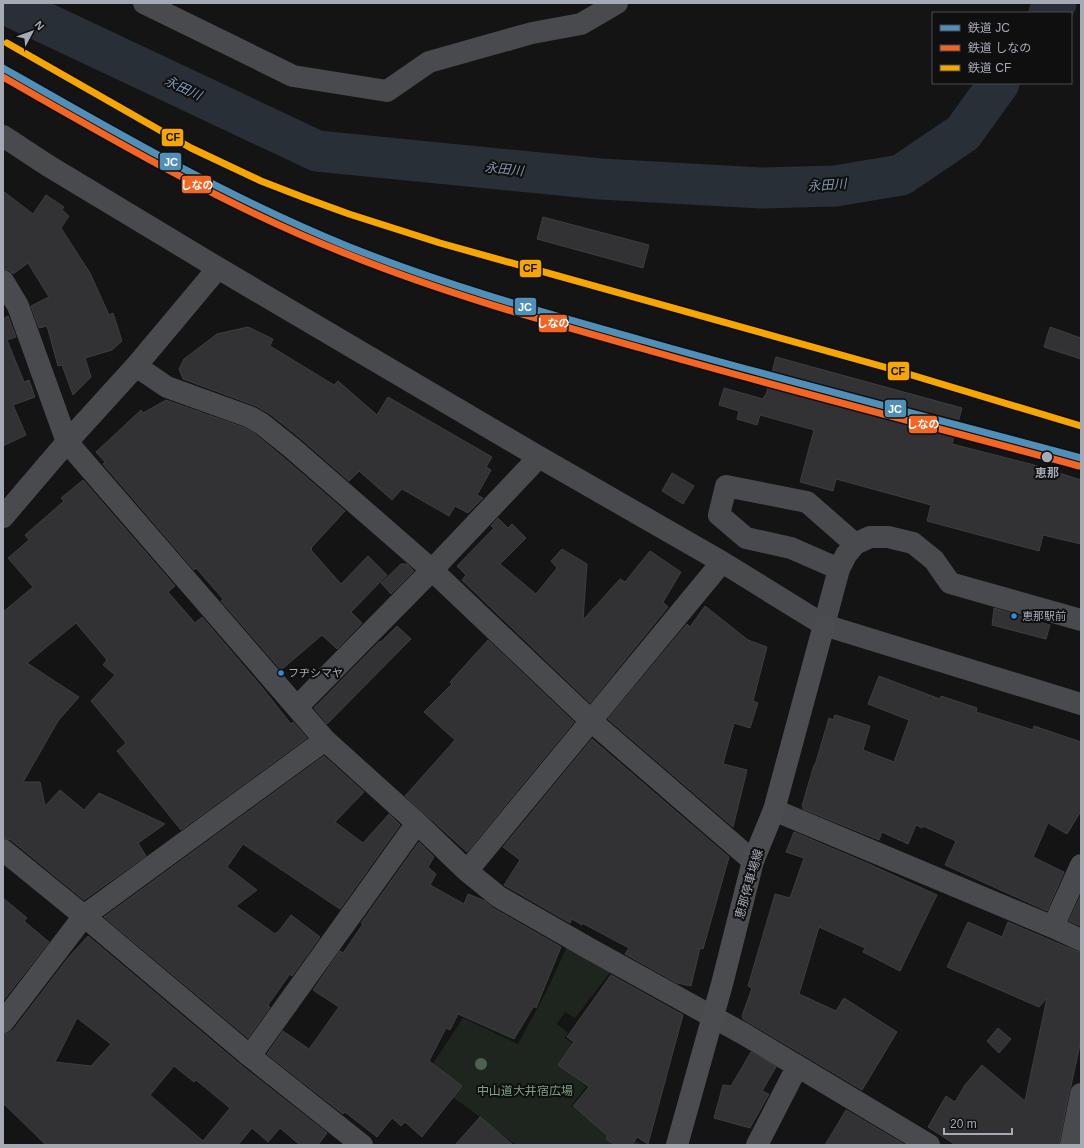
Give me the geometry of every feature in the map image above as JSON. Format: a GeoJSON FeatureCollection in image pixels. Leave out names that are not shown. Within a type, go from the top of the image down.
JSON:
{"type":"FeatureCollection","features":[{"type":"Feature","properties":{"kind":"main road","name":"恵那停車場線"},"geometry":{"type":"LineString","coordinates":[[677,1145],[722,984],[754,861],[774,810],[824,624]]}},
{"type":"Feature","properties":{"kind":"street"},"geometry":{"type":"LineString","coordinates":[[144,3],[294,76],[387,91],[429,62],[532,33],[581,24],[617,3]]}},
{"type":"Feature","properties":{"kind":"street"},"geometry":{"type":"LineString","coordinates":[[3,136],[47,165],[218,268],[539,457],[722,562],[824,624],[1081,704]]}},
{"type":"Feature","properties":{"kind":"street"},"geometry":{"type":"LineString","coordinates":[[3,517],[67,442],[136,366],[218,268]]}},
{"type":"Feature","properties":{"kind":"street"},"geometry":{"type":"LineString","coordinates":[[3,281],[18,306],[67,442],[325,740],[417,823],[467,871],[499,897],[590,950],[713,1017],[929,1145]]}},
{"type":"Feature","properties":{"kind":"street"},"geometry":{"type":"LineString","coordinates":[[136,366],[167,387],[250,417],[262,424],[292,448],[432,570],[590,720],[754,861]]}},
{"type":"Feature","properties":{"kind":"street"},"geometry":{"type":"LineString","coordinates":[[297,707],[432,570],[539,457]]}},
{"type":"Feature","properties":{"kind":"street"},"geometry":{"type":"LineString","coordinates":[[839,569],[791,548],[746,538],[719,515],[726,486],[807,502],[855,544]]}},
{"type":"Feature","properties":{"kind":"street"},"geometry":{"type":"LineString","coordinates":[[824,624],[839,569],[846,555],[855,544],[870,537],[888,536],[913,543],[934,560],[950,583],[1081,620]]}},
{"type":"Feature","properties":{"kind":"street"},"geometry":{"type":"LineString","coordinates":[[467,871],[590,720],[722,562]]}},
{"type":"Feature","properties":{"kind":"street"},"geometry":{"type":"LineString","coordinates":[[3,1022],[84,916],[325,740]]}},
{"type":"Feature","properties":{"kind":"street"},"geometry":{"type":"LineString","coordinates":[[774,810],[1081,940]]}},
{"type":"Feature","properties":{"kind":"street"},"geometry":{"type":"LineString","coordinates":[[250,1056],[417,823]]}},
{"type":"Feature","properties":{"kind":"street"},"geometry":{"type":"LineString","coordinates":[[3,850],[250,1056],[362,1145]]}},
{"type":"Feature","properties":{"kind":"street"},"geometry":{"type":"LineString","coordinates":[[1053,927],[1081,865]]}},
{"type":"Feature","properties":{"kind":"street"},"geometry":{"type":"LineString","coordinates":[[757,1145],[797,1067]]}},
{"type":"Feature","properties":{"kind":"street"},"geometry":{"type":"LineString","coordinates":[[1071,1145],[1081,1094]]}},
{"type":"Feature","properties":{"kind":"green space","name":"中山道大井宿広場"},"geometry":{"type":"Polygon","coordinates":[[[567,947],[611,971],[575,1018],[565,1012],[557,1024],[568,1033],[565,1038],[587,1053],[572,1075],[586,1087],[571,1106],[585,1117],[590,1111],[642,1145],[516,1145],[468,1108],[424,1077],[463,1018],[518,1044],[544,996],[567,947]]]}},
{"type":"Feature","properties":{"kind":"building"},"geometry":{"type":"Polygon","coordinates":[[[3,191],[33,214],[46,195],[64,207],[62,210],[69,216],[61,228],[90,273],[109,315],[113,313],[122,341],[112,350],[85,358],[91,377],[73,395],[62,365],[58,366],[47,326],[39,328],[31,306],[49,297],[28,263],[13,274],[9,270],[3,269],[3,191]]]}},
{"type":"Feature","properties":{"kind":"building"},"geometry":{"type":"Polygon","coordinates":[[[543,217],[649,245],[643,268],[537,239],[543,217]]]}},
{"type":"Feature","properties":{"kind":"building"},"geometry":{"type":"Polygon","coordinates":[[[8,316],[16,337],[7,340],[24,382],[29,380],[35,397],[13,405],[26,435],[3,446],[3,319],[8,316]]]}},
{"type":"Feature","properties":{"kind":"building"},"geometry":{"type":"Polygon","coordinates":[[[248,327],[273,339],[270,346],[334,385],[338,381],[377,415],[388,397],[492,457],[486,467],[491,470],[477,495],[483,498],[468,513],[455,506],[449,516],[402,489],[392,500],[359,471],[349,481],[270,414],[256,406],[183,379],[179,369],[184,359],[217,334],[248,327]]]}},
{"type":"Feature","properties":{"kind":"building"},"geometry":{"type":"Polygon","coordinates":[[[1050,327],[1081,338],[1081,359],[1044,347],[1050,327]]]}},
{"type":"Feature","properties":{"kind":"building"},"geometry":{"type":"Polygon","coordinates":[[[776,357],[962,408],[952,444],[1034,465],[1081,480],[1081,544],[1043,535],[1039,551],[927,521],[931,505],[836,479],[833,491],[800,482],[814,430],[760,415],[757,425],[737,419],[739,411],[719,405],[724,388],[763,399],[766,395],[776,357]]]}},
{"type":"Feature","properties":{"kind":"building"},"geometry":{"type":"Polygon","coordinates":[[[166,400],[245,428],[255,434],[345,511],[311,548],[311,550],[341,584],[368,556],[387,575],[351,612],[362,623],[337,649],[322,635],[281,670],[221,601],[223,599],[196,568],[194,570],[103,464],[105,462],[96,452],[141,410],[143,413],[166,400]]]}},
{"type":"Feature","properties":{"kind":"building"},"geometry":{"type":"Polygon","coordinates":[[[672,473],[694,486],[683,504],[662,491],[672,473]]]}},
{"type":"Feature","properties":{"kind":"building"},"geometry":{"type":"Polygon","coordinates":[[[83,480],[175,586],[168,592],[195,623],[202,617],[261,686],[291,724],[293,722],[307,738],[181,830],[117,751],[126,743],[91,701],[115,675],[103,665],[107,660],[76,623],[27,663],[79,697],[58,721],[23,782],[40,782],[45,806],[60,790],[84,810],[99,793],[165,824],[138,843],[146,856],[84,900],[11,840],[3,838],[3,612],[33,587],[8,558],[29,540],[25,535],[64,501],[61,498],[83,480]]]}},
{"type":"Feature","properties":{"kind":"building"},"geometry":{"type":"Polygon","coordinates":[[[498,518],[508,528],[512,524],[526,538],[500,564],[536,594],[557,568],[551,561],[562,549],[587,564],[583,620],[620,579],[625,582],[650,551],[681,572],[663,602],[668,607],[590,703],[462,580],[466,575],[457,566],[494,528],[491,526],[498,518]]]}},
{"type":"Feature","properties":{"kind":"building"},"geometry":{"type":"Polygon","coordinates":[[[401,564],[407,564],[414,571],[391,594],[381,583],[401,564]]]}},
{"type":"Feature","properties":{"kind":"building"},"geometry":{"type":"Polygon","coordinates":[[[705,606],[748,640],[767,647],[753,701],[758,703],[750,728],[734,723],[723,764],[747,770],[733,827],[608,719],[687,624],[690,627],[705,606]]]}},
{"type":"Feature","properties":{"kind":"building"},"geometry":{"type":"Polygon","coordinates":[[[994,608],[1050,625],[1046,639],[992,625],[994,608]]]}},
{"type":"Feature","properties":{"kind":"building"},"geometry":{"type":"Polygon","coordinates":[[[397,626],[411,639],[327,724],[314,708],[380,641],[381,642],[397,626]]]}},
{"type":"Feature","properties":{"kind":"building"},"geometry":{"type":"Polygon","coordinates":[[[488,640],[574,722],[467,852],[405,796],[455,740],[424,712],[452,684],[450,682],[488,640]]]}},
{"type":"Feature","properties":{"kind":"building"},"geometry":{"type":"Polygon","coordinates":[[[879,676],[940,699],[941,696],[977,708],[976,712],[1033,730],[1034,726],[1081,742],[1081,811],[1067,834],[1048,823],[1033,857],[1064,872],[1047,911],[945,865],[956,841],[923,826],[922,828],[916,825],[908,844],[882,832],[879,840],[803,809],[802,806],[829,718],[833,720],[835,715],[870,726],[863,750],[894,762],[909,720],[868,704],[879,676]]]}},
{"type":"Feature","properties":{"kind":"building"},"geometry":{"type":"Polygon","coordinates":[[[592,739],[729,857],[703,949],[700,948],[691,986],[677,983],[625,954],[629,948],[582,923],[582,925],[572,919],[570,923],[504,885],[520,860],[503,847],[592,739]]]}},
{"type":"Feature","properties":{"kind":"building"},"geometry":{"type":"Polygon","coordinates":[[[324,756],[364,792],[335,822],[363,843],[389,814],[400,825],[340,909],[243,844],[227,867],[257,890],[236,906],[275,934],[291,915],[320,937],[292,976],[290,974],[268,1005],[270,1007],[248,1038],[104,917],[324,756]]]}},
{"type":"Feature","properties":{"kind":"building"},"geometry":{"type":"Polygon","coordinates":[[[794,832],[937,895],[900,971],[863,952],[865,948],[819,927],[799,994],[836,1011],[844,998],[897,1032],[862,1090],[743,1019],[742,1016],[752,988],[748,986],[775,894],[790,898],[804,858],[786,852],[794,832]]]}},
{"type":"Feature","properties":{"kind":"building"},"geometry":{"type":"Polygon","coordinates":[[[419,842],[434,857],[428,867],[436,874],[430,885],[464,904],[468,894],[485,901],[493,908],[561,947],[536,1008],[534,1006],[514,1039],[458,1014],[450,1030],[446,1028],[429,1061],[462,1086],[422,1137],[405,1122],[401,1126],[392,1118],[377,1137],[345,1112],[343,1114],[267,1054],[283,1031],[309,1049],[339,1007],[313,990],[340,951],[343,953],[363,924],[361,923],[419,842]]]}},
{"type":"Feature","properties":{"kind":"building"},"geometry":{"type":"Polygon","coordinates":[[[1081,895],[1081,926],[1069,921],[1081,895]]]}},
{"type":"Feature","properties":{"kind":"building"},"geometry":{"type":"Polygon","coordinates":[[[3,898],[27,918],[24,921],[49,942],[3,1001],[3,898]]]}},
{"type":"Feature","properties":{"kind":"building"},"geometry":{"type":"Polygon","coordinates":[[[968,922],[1002,937],[1008,922],[1081,952],[1081,1040],[1059,1145],[956,1145],[928,1127],[946,1096],[955,1102],[965,1085],[982,1065],[1025,1101],[1047,998],[1039,1007],[947,967],[968,922]]]}},
{"type":"Feature","properties":{"kind":"building"},"geometry":{"type":"Polygon","coordinates":[[[88,936],[242,1066],[327,1133],[318,1145],[300,1145],[280,1128],[268,1142],[252,1128],[238,1145],[46,1145],[3,1103],[3,1034],[13,1030],[68,958],[88,936]],[[77,1018],[55,1062],[91,1066],[111,1044],[77,1018]],[[174,1066],[150,1095],[203,1141],[230,1108],[196,1080],[194,1082],[174,1066]]]}},
{"type":"Feature","properties":{"kind":"building"},"geometry":{"type":"Polygon","coordinates":[[[611,975],[683,1015],[648,1144],[637,1137],[632,1145],[616,1145],[606,1139],[608,1136],[573,1106],[589,1087],[558,1065],[574,1042],[567,1037],[611,975]]]}},
{"type":"Feature","properties":{"kind":"building"},"geometry":{"type":"Polygon","coordinates":[[[998,1028],[1011,1039],[999,1053],[987,1041],[998,1028]]]}},
{"type":"Feature","properties":{"kind":"building"},"geometry":{"type":"Polygon","coordinates":[[[751,1052],[776,1067],[762,1091],[769,1094],[750,1128],[714,1118],[723,1085],[731,1086],[751,1052]]]}},
{"type":"Feature","properties":{"kind":"building"},"geometry":{"type":"Polygon","coordinates":[[[846,1110],[905,1145],[825,1145],[846,1110]]]}},
{"type":"Feature","properties":{"kind":"building"},"geometry":{"type":"Polygon","coordinates":[[[480,1117],[490,1125],[513,1145],[455,1145],[480,1117]]]}},
{"type":"Feature","properties":{"kind":"waterway","name":"永田川"},"geometry":{"type":"LineString","coordinates":[[3,3],[317,151],[601,179],[761,188],[835,186],[901,175],[963,133],[998,84]]}},
{"type":"Feature","properties":{"kind":"waterway","name":"永田川"},"geometry":{"type":"LineString","coordinates":[[1050,12],[1056,3]]}},
{"type":"Feature","properties":{"kind":"rail line","name":"CF"},"geometry":{"type":"LineString","coordinates":[[7,43],[191,148],[261,181],[349,214],[440,243],[895,370],[1081,426]]}},
{"type":"Feature","properties":{"kind":"rail line","name":"JC"},"geometry":{"type":"LineString","coordinates":[[3,68],[129,140],[258,207],[347,246],[384,260],[495,298],[570,320],[754,371],[1081,458]]}},
{"type":"Feature","properties":{"kind":"rail line","name":"しなの"},"geometry":{"type":"LineString","coordinates":[[3,77],[129,149],[258,216],[302,236],[383,268],[494,306],[569,328],[752,379],[1079,466]]}},
{"type":"Feature","properties":{"kind":"place","name":"恵那"},"geometry":{"type":"Point","coordinates":[1047,457]}},
{"type":"Feature","properties":{"kind":"place","name":"恵那駅前"},"geometry":{"type":"Point","coordinates":[1014,616]}},
{"type":"Feature","properties":{"kind":"place","name":"フヂシマヤ"},"geometry":{"type":"Point","coordinates":[281,673]}}]}
